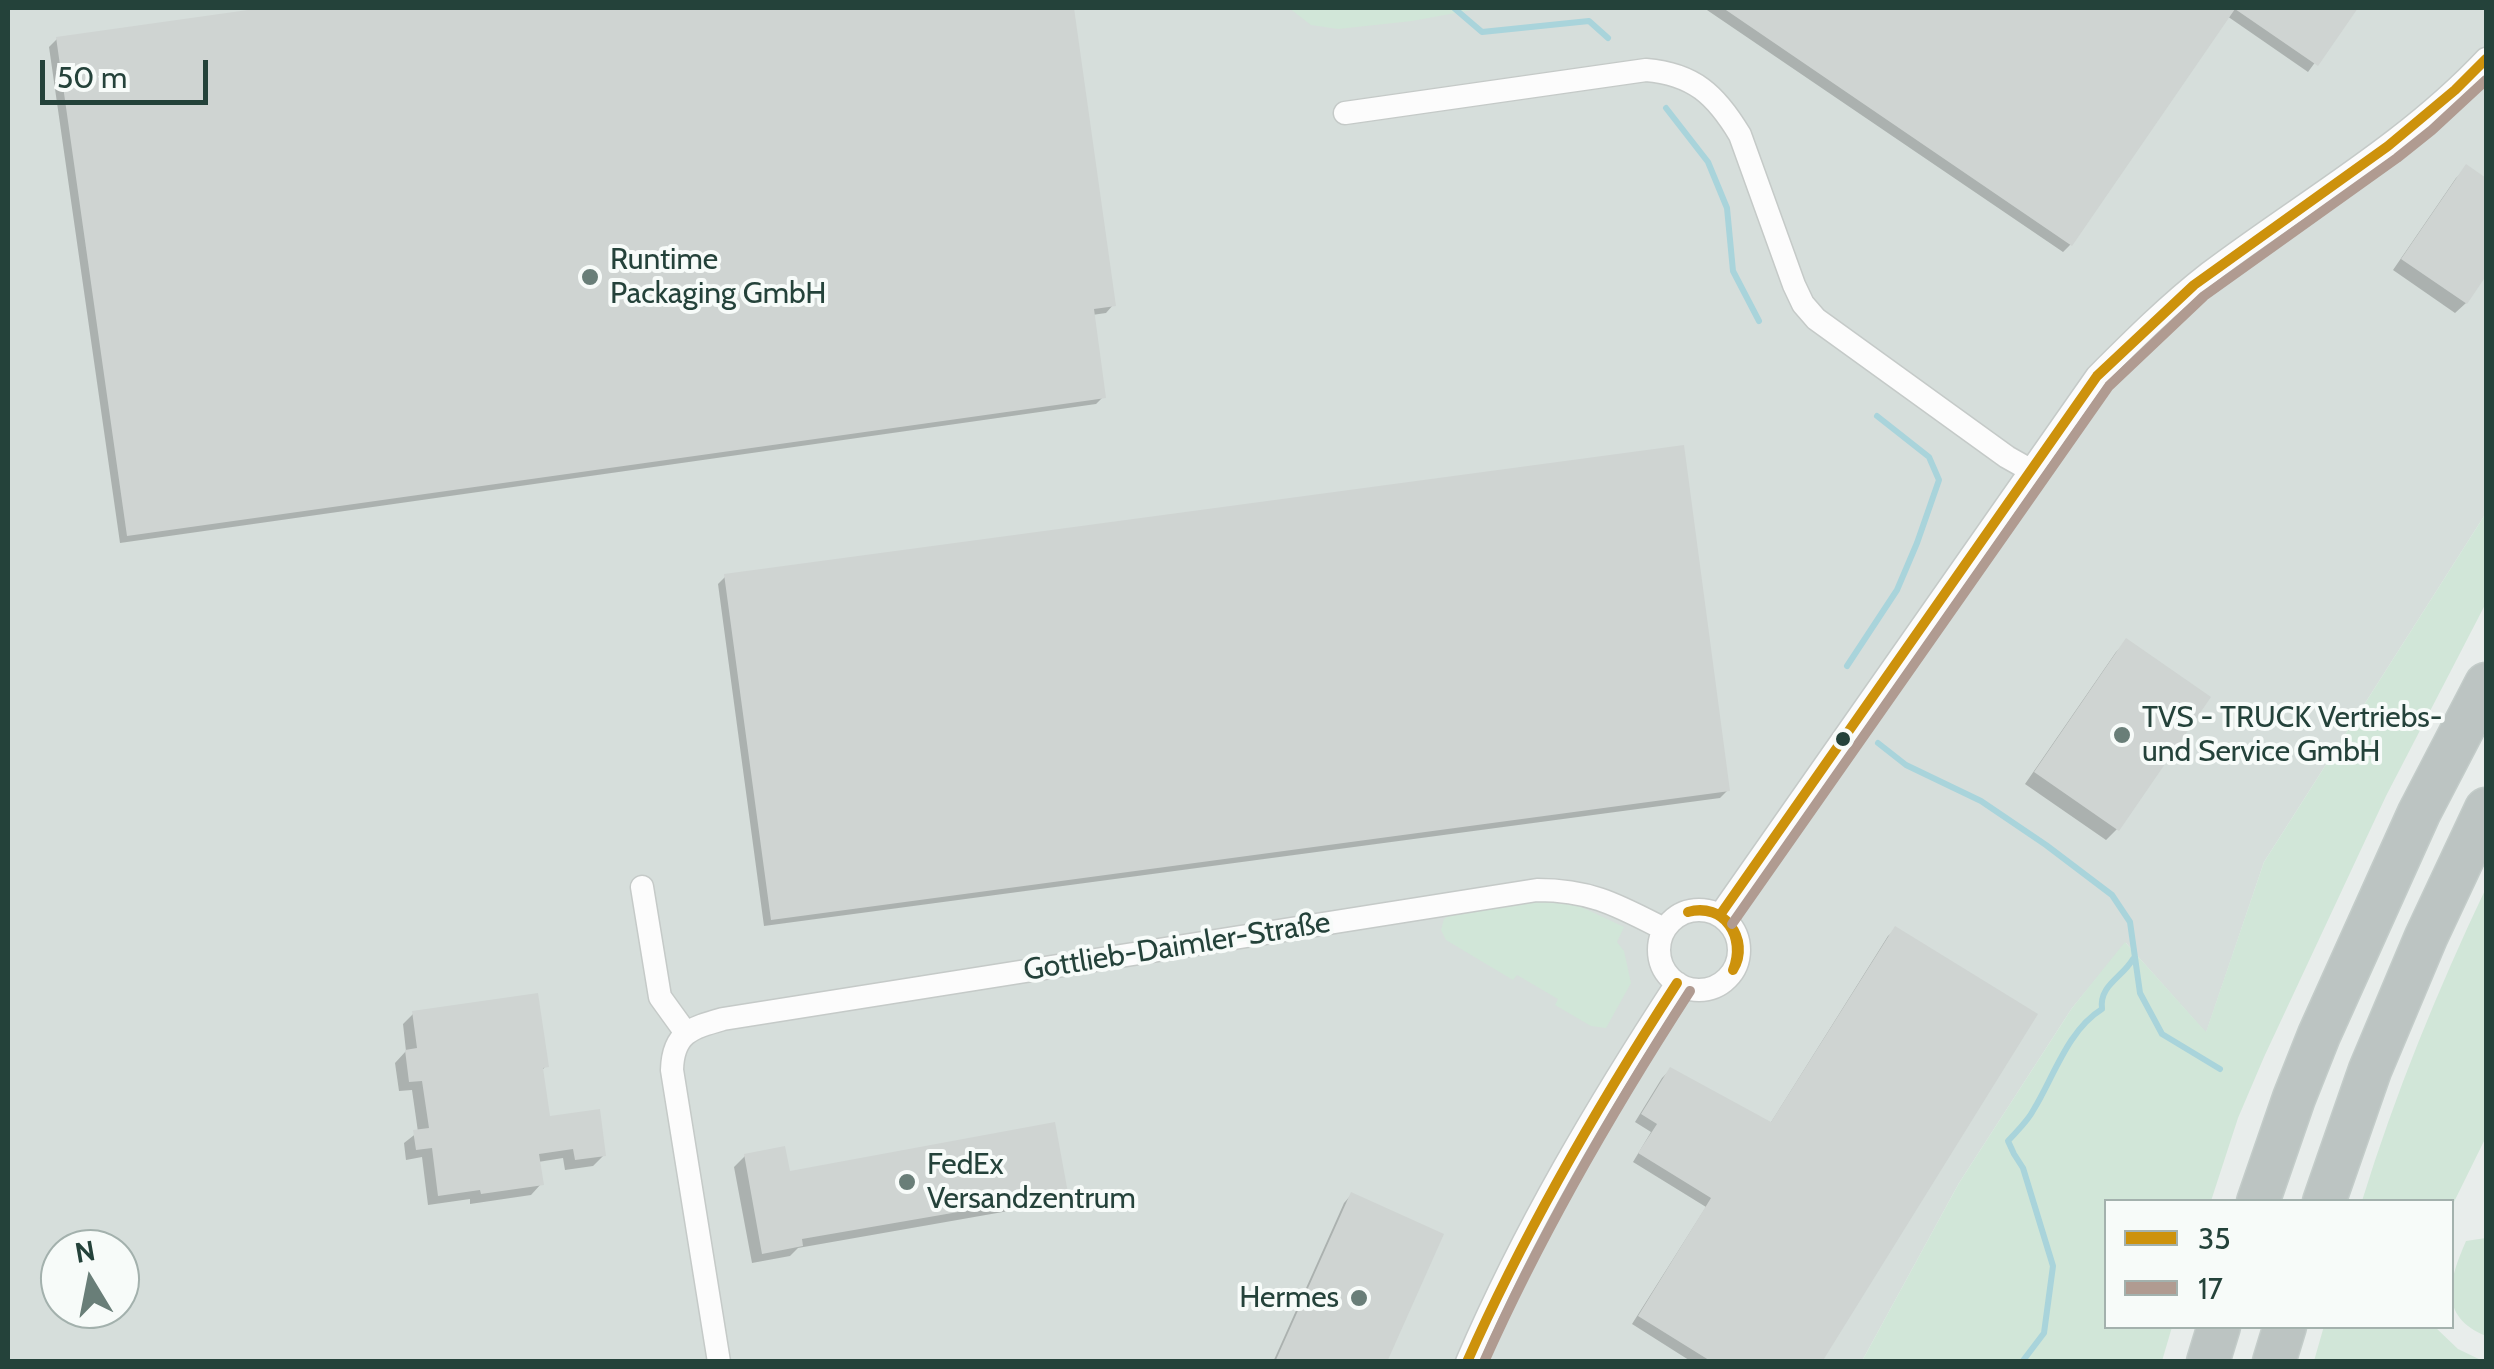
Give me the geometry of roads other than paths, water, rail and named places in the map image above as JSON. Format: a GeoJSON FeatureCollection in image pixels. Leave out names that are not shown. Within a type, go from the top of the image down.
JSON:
{"type":"FeatureCollection","features":[{"type":"Feature","properties":{"kind":"highway"},"geometry":{"type":"LineString","coordinates":[[2259,1199],[2319,1034],[2419,813],[2486,684]]}},
{"type":"Feature","properties":{"kind":"highway"},"geometry":{"type":"LineString","coordinates":[[2325,1199],[2370,1070],[2486,809]]}},
{"type":"Feature","properties":{"kind":"highway"},"geometry":{"type":"LineString","coordinates":[[2208,1362],[2217,1329]]}},
{"type":"Feature","properties":{"kind":"highway"},"geometry":{"type":"LineString","coordinates":[[2274,1362],[2284,1329]]}},
{"type":"Feature","properties":{"kind":"street"},"geometry":{"type":"LineString","coordinates":[[1720,915],[2097,376],[2150,323],[2208,274],[2394,143],[2486,59]]}},
{"type":"Feature","properties":{"kind":"street"},"geometry":{"type":"LineString","coordinates":[[1345,113],[1646,70],[1669,72],[1692,82],[1713,98],[1740,135],[1794,286],[1816,319],[2030,470]]}},
{"type":"Feature","properties":{"kind":"street"},"geometry":{"type":"LineString","coordinates":[[642,887],[660,997],[686,1033],[672,1055],[672,1070],[719,1362]]}},
{"type":"Feature","properties":{"kind":"street","name":"Gottlieb-Daimler-Straße"},"geometry":{"type":"LineString","coordinates":[[686,1033],[723,1019],[1537,890],[1581,892],[1664,929]]}},
{"type":"Feature","properties":{"kind":"street"},"geometry":{"type":"LineString","coordinates":[[1705,909],[1720,915],[1730,923],[1739,946],[1733,971],[1725,981],[1701,990],[1676,984],[1659,958],[1664,929],[1689,910],[1705,909]]}},
{"type":"Feature","properties":{"kind":"street"},"geometry":{"type":"LineString","coordinates":[[1467,1362],[1518,1252],[1560,1176],[1676,984]]}},
{"type":"Feature","properties":{"kind":"waterway"},"geometry":{"type":"LineString","coordinates":[[1454,8],[1482,32],[1589,21],[1608,38]]}},
{"type":"Feature","properties":{"kind":"waterway"},"geometry":{"type":"LineString","coordinates":[[1666,108],[1708,162],[1727,208],[1733,271],[1759,321]]}},
{"type":"Feature","properties":{"kind":"waterway"},"geometry":{"type":"LineString","coordinates":[[1847,666],[1897,590],[1939,480],[1929,457],[1877,416]]}},
{"type":"Feature","properties":{"kind":"waterway"},"geometry":{"type":"LineString","coordinates":[[1878,743],[1906,765],[1981,801],[2112,895],[2130,922],[2140,993],[2162,1034],[2220,1069]]}},
{"type":"Feature","properties":{"kind":"waterway"},"geometry":{"type":"LineString","coordinates":[[2022,1362],[2044,1333],[2053,1266],[2023,1168],[2008,1141],[2032,1113],[2071,1041],[2102,1009],[2104,994],[2133,959]]}},
{"type":"Feature","properties":{"kind":"place","name":"Runtime Packaging GmbH"},"geometry":{"type":"Point","coordinates":[590,277]}},
{"type":"Feature","properties":{"kind":"place","name":"TVS - TRUCK Vertriebs- und Service GmbH"},"geometry":{"type":"Point","coordinates":[2122,735]}},
{"type":"Feature","properties":{"kind":"place","name":"FedEx Versandzentrum"},"geometry":{"type":"Point","coordinates":[907,1182]}},
{"type":"Feature","properties":{"kind":"place","name":"Hermes"},"geometry":{"type":"Point","coordinates":[1359,1298]}}]}
